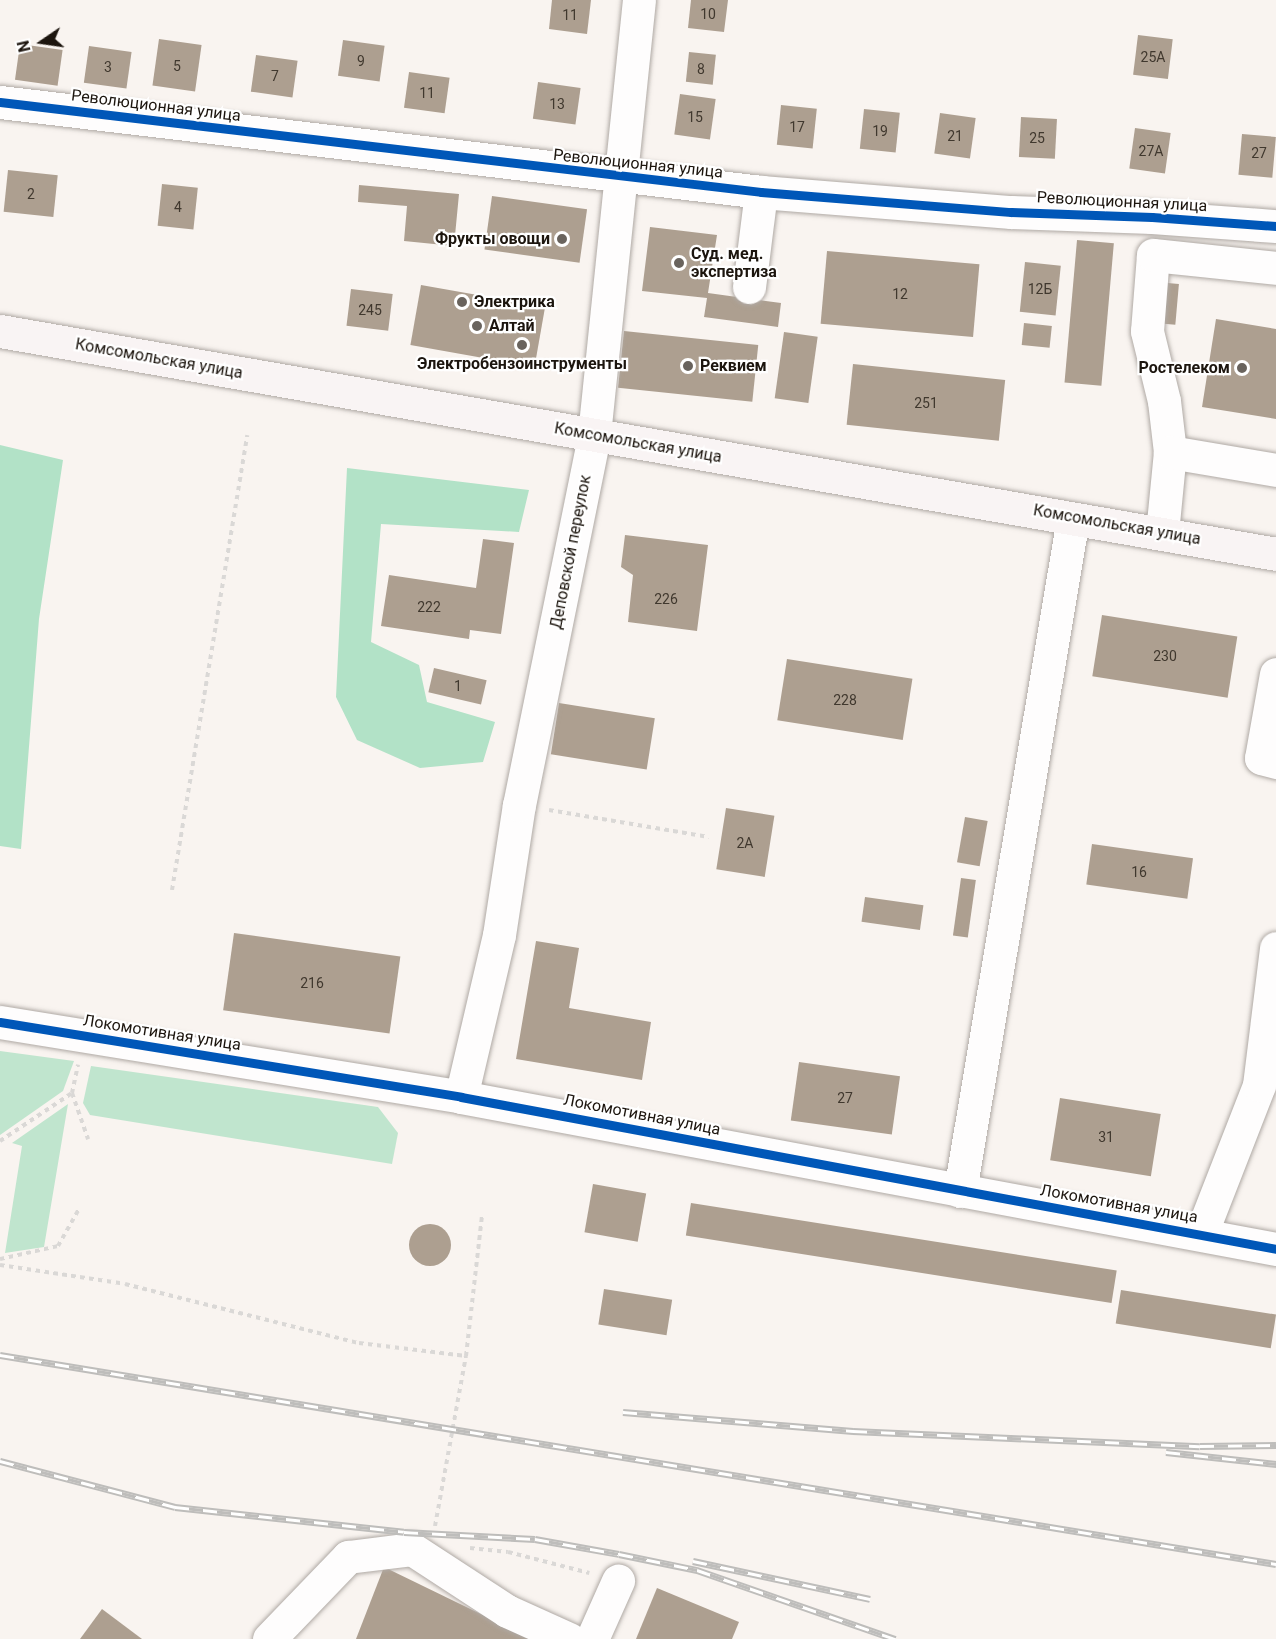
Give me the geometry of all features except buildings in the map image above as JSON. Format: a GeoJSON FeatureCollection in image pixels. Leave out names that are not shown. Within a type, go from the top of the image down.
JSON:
{"type":"FeatureCollection","features":[{"type":"Feature","properties":{"kind":"main road","name":"Комсомольская улица"},"geometry":{"type":"LineString","coordinates":[[0,331],[1276,554]]}},
{"type":"Feature","properties":{"kind":"street","name":"Деповской переулок"},"geometry":{"type":"LineString","coordinates":[[461,1097],[499,935],[519,805],[594,435],[639,0]]}},
{"type":"Feature","properties":{"kind":"street","name":"Революционная улица"},"geometry":{"type":"LineString","coordinates":[[0,102],[620,178],[761,192],[1011,212],[1152,217],[1276,226]]}},
{"type":"Feature","properties":{"kind":"street"},"geometry":{"type":"LineString","coordinates":[[749,287],[761,192]]}},
{"type":"Feature","properties":{"kind":"street"},"geometry":{"type":"LineString","coordinates":[[1162,533],[1170,452],[1164,401],[1147,331],[1153,255],[1276,268]]}},
{"type":"Feature","properties":{"kind":"street"},"geometry":{"type":"LineString","coordinates":[[1170,452],[1276,470]]}},
{"type":"Feature","properties":{"kind":"street"},"geometry":{"type":"LineString","coordinates":[[960,1191],[1073,518]]}},
{"type":"Feature","properties":{"kind":"street"},"geometry":{"type":"LineString","coordinates":[[1276,674],[1261,758],[1276,762]]}},
{"type":"Feature","properties":{"kind":"street"},"geometry":{"type":"LineString","coordinates":[[1201,1234],[1258,1085],[1276,948]]}},
{"type":"Feature","properties":{"kind":"street","name":"Локомотивная улица"},"geometry":{"type":"LineString","coordinates":[[0,1022],[461,1097],[1276,1249]]}},
{"type":"Feature","properties":{"kind":"street"},"geometry":{"type":"LineString","coordinates":[[269,1639],[348,1557],[412,1549],[433,1560],[507,1611],[569,1639]]}},
{"type":"Feature","properties":{"kind":"street"},"geometry":{"type":"LineString","coordinates":[[592,1639],[618,1581]]}},
{"type":"Feature","properties":{"kind":"path"},"geometry":{"type":"LineString","coordinates":[[172,890],[247,435]]}},
{"type":"Feature","properties":{"kind":"path"},"geometry":{"type":"LineString","coordinates":[[519,805],[709,837]]}},
{"type":"Feature","properties":{"kind":"path"},"geometry":{"type":"LineString","coordinates":[[0,1141],[72,1093],[88,1139]]}},
{"type":"Feature","properties":{"kind":"path"},"geometry":{"type":"LineString","coordinates":[[0,1258],[58,1246],[79,1209]]}},
{"type":"Feature","properties":{"kind":"path"},"geometry":{"type":"LineString","coordinates":[[433,1560],[434,1533],[466,1356],[482,1215]]}},
{"type":"Feature","properties":{"kind":"path"},"geometry":{"type":"LineString","coordinates":[[0,1265],[125,1284],[359,1343],[466,1356]]}},
{"type":"Feature","properties":{"kind":"path"},"geometry":{"type":"LineString","coordinates":[[466,1547],[508,1552],[618,1581]]}},
{"type":"Feature","properties":{"kind":"green space"},"geometry":{"type":"Polygon","coordinates":[[[0,445],[63,460],[39,619],[21,849],[0,846],[0,445]]]}},
{"type":"Feature","properties":{"kind":"green space"},"geometry":{"type":"Polygon","coordinates":[[[347,468],[529,490],[519,532],[381,524],[371,642],[419,665],[427,702],[495,722],[483,762],[420,768],[357,740],[336,697],[347,468]]]}},
{"type":"Feature","properties":{"kind":"green space"},"geometry":{"type":"Polygon","coordinates":[[[0,1051],[74,1061],[63,1091],[0,1135],[0,1051]]]}},
{"type":"Feature","properties":{"kind":"green space"},"geometry":{"type":"Polygon","coordinates":[[[91,1066],[378,1107],[398,1133],[392,1164],[90,1115],[83,1103],[91,1066]]]}},
{"type":"Feature","properties":{"kind":"green space"},"geometry":{"type":"Polygon","coordinates":[[[68,1104],[44,1247],[5,1253],[22,1146],[12,1143],[68,1104]]]}},
{"type":"Feature","properties":{"kind":"railway"},"geometry":{"type":"LineString","coordinates":[[0,1355],[1276,1564]]}},
{"type":"Feature","properties":{"kind":"railway"},"geometry":{"type":"LineString","coordinates":[[623,1412],[853,1431],[1200,1446],[1276,1445]]}},
{"type":"Feature","properties":{"kind":"railway"},"geometry":{"type":"LineString","coordinates":[[1166,1452],[1276,1464]]}},
{"type":"Feature","properties":{"kind":"railway"},"geometry":{"type":"LineString","coordinates":[[0,1461],[175,1507],[404,1532],[535,1539],[619,1554],[697,1570],[895,1639]]}},
{"type":"Feature","properties":{"kind":"railway"},"geometry":{"type":"LineString","coordinates":[[693,1561],[870,1599]]}},
{"type":"Feature","properties":{"kind":"cycle path"},"geometry":{"type":"LineString","coordinates":[[0,102],[761,192],[1011,212],[1152,217],[1276,226]]}},
{"type":"Feature","properties":{"kind":"cycle path"},"geometry":{"type":"LineString","coordinates":[[0,1022],[461,1097],[1276,1249]]}},
{"type":"Feature","properties":{"kind":"place","name":"Фрукты овощи"},"geometry":{"type":"Point","coordinates":[562,239]}},
{"type":"Feature","properties":{"kind":"place","name":"Суд. мед. экспертиза"},"geometry":{"type":"Point","coordinates":[679,263]}},
{"type":"Feature","properties":{"kind":"place","name":"Электрика"},"geometry":{"type":"Point","coordinates":[462,302]}},
{"type":"Feature","properties":{"kind":"place","name":"Алтай"},"geometry":{"type":"Point","coordinates":[477,326]}},
{"type":"Feature","properties":{"kind":"place","name":"Электробензоинструменты"},"geometry":{"type":"Point","coordinates":[522,345]}},
{"type":"Feature","properties":{"kind":"place","name":"Реквием"},"geometry":{"type":"Point","coordinates":[688,366]}},
{"type":"Feature","properties":{"kind":"place","name":"Ростелеком"},"geometry":{"type":"Point","coordinates":[1242,368]}}]}
